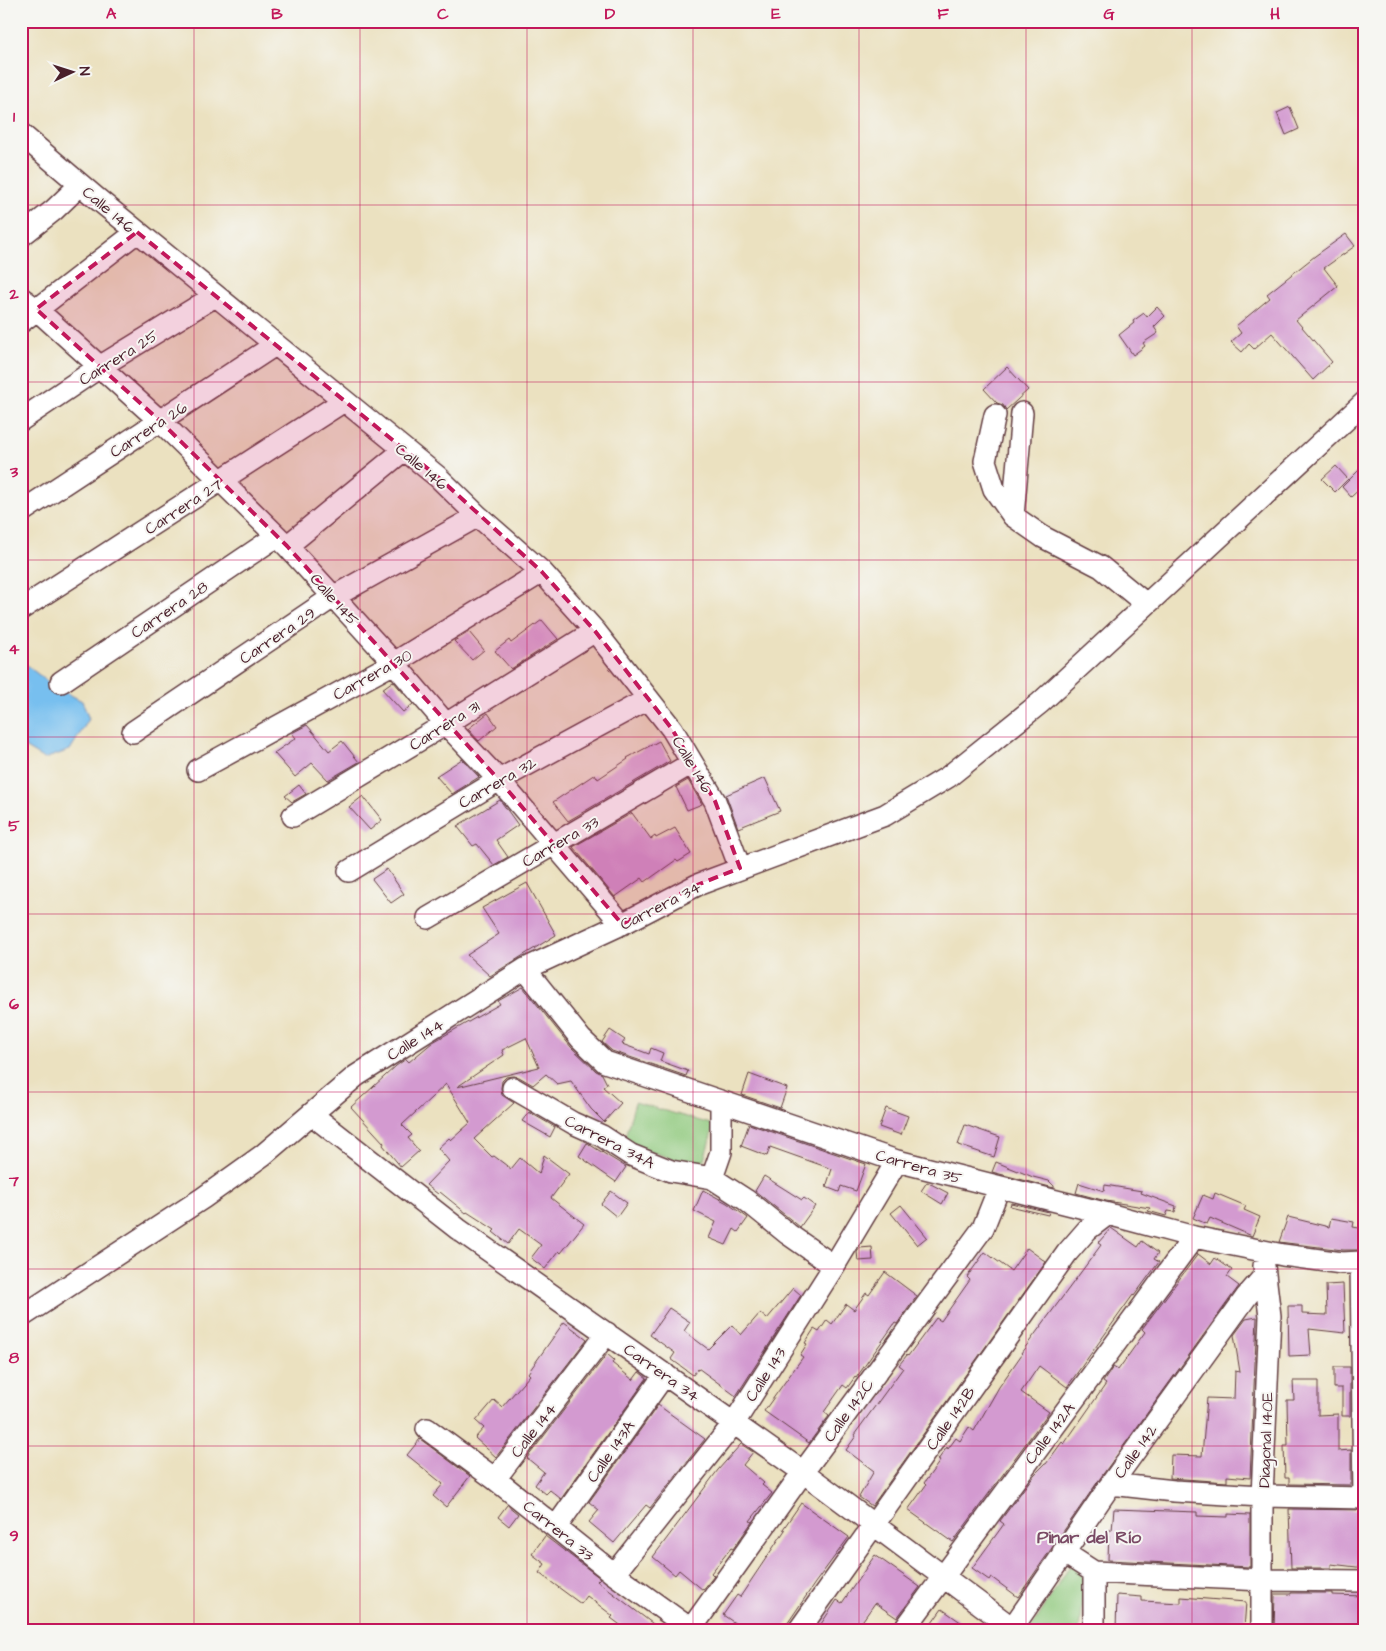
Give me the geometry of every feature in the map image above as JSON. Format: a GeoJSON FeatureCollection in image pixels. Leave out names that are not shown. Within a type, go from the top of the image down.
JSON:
{"type":"FeatureCollection","features":[{"type":"Feature","properties":{"kind":"street","name":"Calle 146"},"geometry":{"type":"LineString","coordinates":[[21,134],[137,232],[438,477],[478,516],[542,572],[595,631],[672,729],[715,801],[740,868]]}},
{"type":"Feature","properties":{"kind":"street"},"geometry":{"type":"LineString","coordinates":[[21,236],[54,210],[80,185]]}},
{"type":"Feature","properties":{"kind":"street"},"geometry":{"type":"LineString","coordinates":[[26,310],[137,232]]}},
{"type":"Feature","properties":{"kind":"street","name":"Carrera 25"},"geometry":{"type":"LineString","coordinates":[[21,420],[101,366],[215,296]]}},
{"type":"Feature","properties":{"kind":"street","name":"Calle 145"},"geometry":{"type":"LineString","coordinates":[[26,310],[101,366],[282,541],[394,663],[446,724],[499,780],[622,924]]}},
{"type":"Feature","properties":{"kind":"street","name":"Carrera 26"},"geometry":{"type":"LineString","coordinates":[[21,512],[275,345]]}},
{"type":"Feature","properties":{"kind":"street","name":"Carrera 27"},"geometry":{"type":"LineString","coordinates":[[21,609],[344,401]]}},
{"type":"Feature","properties":{"kind":"street","name":"Carrera 34"},"geometry":{"type":"LineString","coordinates":[[525,969],[622,924],[697,885],[885,815],[948,777],[1040,703],[1365,402]]}},
{"type":"Feature","properties":{"kind":"street"},"geometry":{"type":"LineString","coordinates":[[1013,516],[1022,413]]}},
{"type":"Feature","properties":{"kind":"street"},"geometry":{"type":"LineString","coordinates":[[995,414],[985,461],[994,489],[1013,516],[1043,537],[1101,568],[1146,604]]}},
{"type":"Feature","properties":{"kind":"street","name":"Carrera 28"},"geometry":{"type":"LineString","coordinates":[[61,682],[282,541],[404,450]]}},
{"type":"Feature","properties":{"kind":"street","name":"Carrera 29"},"geometry":{"type":"LineString","coordinates":[[133,732],[333,597],[478,516]]}},
{"type":"Feature","properties":{"kind":"street","name":"Carrera 30"},"geometry":{"type":"LineString","coordinates":[[198,770],[394,663],[542,572]]}},
{"type":"Feature","properties":{"kind":"street","name":"Carrera 31"},"geometry":{"type":"LineString","coordinates":[[293,816],[595,631]]}},
{"type":"Feature","properties":{"kind":"street","name":"Carrera 32"},"geometry":{"type":"LineString","coordinates":[[349,871],[499,780],[648,699]]}},
{"type":"Feature","properties":{"kind":"street","name":"Carrera 33"},"geometry":{"type":"LineString","coordinates":[[428,918],[692,763]]}},
{"type":"Feature","properties":{"kind":"street","name":"Carrera 35"},"geometry":{"type":"LineString","coordinates":[[525,969],[581,1039],[605,1062],[897,1161],[999,1188],[1194,1237],[1262,1251],[1342,1263],[1362,1262],[1364,1498]]}},
{"type":"Feature","properties":{"kind":"street","name":"Calle 144"},"geometry":{"type":"LineString","coordinates":[[21,1317],[203,1198],[263,1155],[356,1076],[525,969]]}},
{"type":"Feature","properties":{"kind":"street","name":"Carrera 34A"},"geometry":{"type":"LineString","coordinates":[[513,1088],[572,1123],[602,1136],[631,1156],[671,1171],[712,1178],[746,1200],[788,1234],[834,1266]]}},
{"type":"Feature","properties":{"kind":"street"},"geometry":{"type":"LineString","coordinates":[[712,1178],[721,1152],[721,1102]]}},
{"type":"Feature","properties":{"kind":"street","name":"Carrera 34"},"geometry":{"type":"LineString","coordinates":[[311,1114],[458,1229],[803,1472],[944,1575],[1012,1629]]}},
{"type":"Feature","properties":{"kind":"street","name":"Calle 143"},"geometry":{"type":"LineString","coordinates":[[614,1574],[734,1423],[834,1266],[897,1161]]}},
{"type":"Feature","properties":{"kind":"street","name":"Calle 142C"},"geometry":{"type":"LineString","coordinates":[[691,1629],[803,1472],[983,1228],[999,1188]]}},
{"type":"Feature","properties":{"kind":"street","name":"Calle 142B"},"geometry":{"type":"LineString","coordinates":[[799,1630],[1067,1252],[1087,1230],[1108,1214]]}},
{"type":"Feature","properties":{"kind":"street","name":"Calle 142A"},"geometry":{"type":"LineString","coordinates":[[904,1630],[1194,1237]]}},
{"type":"Feature","properties":{"kind":"street","name":"Diagonal 140E"},"geometry":{"type":"LineString","coordinates":[[1262,1251],[1270,1316],[1262,1496],[1262,1630]]}},
{"type":"Feature","properties":{"kind":"street","name":"Calle 142"},"geometry":{"type":"LineString","coordinates":[[1012,1629],[1111,1484],[1247,1296],[1265,1275]]}},
{"type":"Feature","properties":{"kind":"street","name":"Calle 144"},"geometry":{"type":"LineString","coordinates":[[495,1479],[607,1334]]}},
{"type":"Feature","properties":{"kind":"street","name":"Calle 143A"},"geometry":{"type":"LineString","coordinates":[[556,1527],[665,1374]]}},
{"type":"Feature","properties":{"kind":"street","name":"Carrera 33"},"geometry":{"type":"LineString","coordinates":[[427,1429],[495,1479],[614,1574],[691,1629]]}},
{"type":"Feature","properties":{"kind":"street"},"geometry":{"type":"LineString","coordinates":[[1111,1484],[1174,1491],[1262,1496],[1364,1498]]}},
{"type":"Feature","properties":{"kind":"street"},"geometry":{"type":"LineString","coordinates":[[1063,1552],[1094,1572],[1263,1580],[1365,1581]]}},
{"type":"Feature","properties":{"kind":"street"},"geometry":{"type":"LineString","coordinates":[[1094,1572],[1094,1630]]}},
{"type":"Feature","properties":{"kind":"highlighted area"},"geometry":{"type":"Polygon","coordinates":[[[137,232],[438,477],[542,572],[595,631],[672,729],[715,801],[740,868],[697,885],[622,924],[499,780],[287,546],[160,421],[36,309],[137,232]]]}},
{"type":"Feature","properties":{"kind":"green space"},"geometry":{"type":"Polygon","coordinates":[[[635,1102],[714,1125],[702,1167],[623,1144],[635,1102]]]}},
{"type":"Feature","properties":{"kind":"green space"},"geometry":{"type":"Polygon","coordinates":[[[1071,1564],[1085,1571],[1079,1630],[1031,1629],[1071,1564]]]}},
{"type":"Feature","properties":{"kind":"water"},"geometry":{"type":"Polygon","coordinates":[[[21,661],[52,685],[82,701],[89,719],[70,750],[44,759],[21,745],[21,661]]]}},
{"type":"Feature","properties":{"kind":"building"},"geometry":{"type":"Polygon","coordinates":[[[1290,107],[1299,129],[1286,135],[1277,113],[1290,107]]]}},
{"type":"Feature","properties":{"kind":"building"},"geometry":{"type":"Polygon","coordinates":[[[1346,234],[1355,246],[1324,268],[1338,286],[1296,320],[1332,362],[1313,380],[1272,333],[1254,349],[1249,344],[1242,352],[1231,342],[1241,333],[1236,326],[1270,298],[1267,294],[1346,234]]]}},
{"type":"Feature","properties":{"kind":"building"},"geometry":{"type":"Polygon","coordinates":[[[1157,307],[1165,316],[1154,327],[1158,333],[1143,343],[1145,346],[1133,355],[1119,335],[1134,323],[1133,321],[1144,313],[1147,317],[1157,307]]]}},
{"type":"Feature","properties":{"kind":"building"},"geometry":{"type":"Polygon","coordinates":[[[1007,367],[1028,390],[1006,410],[1003,405],[997,403],[984,389],[1007,367]]]}},
{"type":"Feature","properties":{"kind":"building"},"geometry":{"type":"Polygon","coordinates":[[[1365,464],[1365,484],[1351,497],[1342,487],[1365,464]]]}},
{"type":"Feature","properties":{"kind":"building"},"geometry":{"type":"Polygon","coordinates":[[[1336,466],[1348,479],[1335,492],[1322,479],[1336,466]]]}},
{"type":"Feature","properties":{"kind":"building"},"geometry":{"type":"Polygon","coordinates":[[[542,620],[558,639],[511,669],[495,651],[509,640],[511,643],[542,620]]]}},
{"type":"Feature","properties":{"kind":"building"},"geometry":{"type":"Polygon","coordinates":[[[469,632],[484,650],[472,660],[454,641],[469,632]]]}},
{"type":"Feature","properties":{"kind":"building"},"geometry":{"type":"Polygon","coordinates":[[[393,681],[413,704],[403,712],[382,689],[393,681]]]}},
{"type":"Feature","properties":{"kind":"building"},"geometry":{"type":"Polygon","coordinates":[[[488,713],[497,726],[479,741],[468,729],[488,713]]]}},
{"type":"Feature","properties":{"kind":"building"},"geometry":{"type":"Polygon","coordinates":[[[307,725],[329,751],[342,741],[359,762],[328,780],[312,763],[295,777],[274,753],[296,738],[292,733],[307,725]]]}},
{"type":"Feature","properties":{"kind":"building"},"geometry":{"type":"Polygon","coordinates":[[[659,741],[670,761],[568,821],[553,802],[595,774],[598,779],[627,758],[659,741]]]}},
{"type":"Feature","properties":{"kind":"building"},"geometry":{"type":"Polygon","coordinates":[[[462,759],[479,777],[452,794],[436,776],[462,759]]]}},
{"type":"Feature","properties":{"kind":"building"},"geometry":{"type":"Polygon","coordinates":[[[765,778],[780,811],[738,828],[726,795],[765,778]]]}},
{"type":"Feature","properties":{"kind":"building"},"geometry":{"type":"Polygon","coordinates":[[[688,780],[702,804],[687,810],[676,787],[688,780]]]}},
{"type":"Feature","properties":{"kind":"building"},"geometry":{"type":"Polygon","coordinates":[[[299,785],[306,794],[292,802],[285,796],[299,785]]]}},
{"type":"Feature","properties":{"kind":"building"},"geometry":{"type":"Polygon","coordinates":[[[363,796],[382,820],[370,830],[349,807],[363,796]]]}},
{"type":"Feature","properties":{"kind":"building"},"geometry":{"type":"Polygon","coordinates":[[[500,800],[518,825],[496,840],[508,857],[494,865],[477,844],[473,846],[457,826],[500,800]]]}},
{"type":"Feature","properties":{"kind":"building"},"geometry":{"type":"Polygon","coordinates":[[[632,813],[651,839],[675,828],[691,854],[678,862],[676,860],[645,882],[642,878],[615,897],[573,847],[632,813]]]}},
{"type":"Feature","properties":{"kind":"building"},"geometry":{"type":"Polygon","coordinates":[[[387,869],[404,894],[391,903],[372,879],[387,869]]]}},
{"type":"Feature","properties":{"kind":"building"},"geometry":{"type":"Polygon","coordinates":[[[527,883],[556,935],[490,976],[467,955],[499,934],[482,908],[527,883]]]}},
{"type":"Feature","properties":{"kind":"building"},"geometry":{"type":"Polygon","coordinates":[[[523,987],[571,1047],[596,1071],[602,1074],[607,1084],[603,1087],[621,1103],[604,1122],[591,1109],[571,1081],[557,1084],[546,1074],[533,1085],[519,1077],[506,1077],[502,1081],[502,1095],[514,1103],[474,1139],[492,1157],[494,1156],[511,1169],[520,1158],[539,1174],[544,1155],[569,1174],[551,1198],[584,1224],[561,1253],[559,1251],[545,1269],[531,1258],[541,1245],[519,1229],[508,1244],[493,1232],[495,1230],[466,1213],[440,1192],[438,1194],[426,1185],[449,1161],[438,1148],[449,1138],[451,1140],[470,1123],[446,1084],[402,1125],[412,1135],[408,1138],[419,1151],[401,1167],[383,1145],[384,1143],[351,1107],[396,1066],[406,1059],[409,1062],[433,1042],[500,1004],[498,1001],[523,987]],[[526,1038],[502,1050],[504,1055],[457,1087],[539,1067],[526,1038]]]}},
{"type":"Feature","properties":{"kind":"building"},"geometry":{"type":"Polygon","coordinates":[[[610,1030],[625,1040],[622,1044],[649,1054],[651,1048],[663,1053],[660,1061],[688,1071],[686,1076],[612,1051],[602,1042],[610,1030]]]}},
{"type":"Feature","properties":{"kind":"building"},"geometry":{"type":"Polygon","coordinates":[[[749,1074],[787,1088],[780,1108],[742,1095],[749,1074]]]}},
{"type":"Feature","properties":{"kind":"building"},"geometry":{"type":"Polygon","coordinates":[[[886,1108],[908,1116],[901,1135],[879,1127],[886,1108]]]}},
{"type":"Feature","properties":{"kind":"building"},"geometry":{"type":"Polygon","coordinates":[[[529,1112],[555,1127],[550,1137],[522,1121],[529,1112]]]}},
{"type":"Feature","properties":{"kind":"building"},"geometry":{"type":"Polygon","coordinates":[[[749,1124],[866,1164],[856,1191],[841,1186],[839,1192],[826,1187],[832,1169],[770,1147],[767,1156],[741,1146],[749,1124]]]}},
{"type":"Feature","properties":{"kind":"building"},"geometry":{"type":"Polygon","coordinates":[[[965,1125],[1000,1137],[994,1157],[958,1145],[965,1125]]]}},
{"type":"Feature","properties":{"kind":"building"},"geometry":{"type":"Polygon","coordinates":[[[587,1143],[626,1167],[616,1182],[579,1156],[587,1143]]]}},
{"type":"Feature","properties":{"kind":"building"},"geometry":{"type":"Polygon","coordinates":[[[996,1162],[1033,1177],[1049,1181],[1054,1188],[992,1172],[996,1162]]]}},
{"type":"Feature","properties":{"kind":"building"},"geometry":{"type":"Polygon","coordinates":[[[764,1176],[815,1206],[800,1227],[755,1191],[764,1176]]]}},
{"type":"Feature","properties":{"kind":"building"},"geometry":{"type":"Polygon","coordinates":[[[927,1182],[948,1193],[942,1204],[921,1191],[927,1182]]]}},
{"type":"Feature","properties":{"kind":"building"},"geometry":{"type":"Polygon","coordinates":[[[1079,1183],[1104,1191],[1105,1185],[1142,1191],[1141,1193],[1176,1206],[1175,1212],[1168,1211],[1166,1216],[1148,1211],[1150,1208],[1106,1201],[1076,1193],[1079,1183]]]}},
{"type":"Feature","properties":{"kind":"building"},"geometry":{"type":"Polygon","coordinates":[[[703,1190],[727,1203],[748,1218],[738,1232],[734,1229],[726,1245],[709,1238],[716,1222],[694,1211],[703,1190]]]}},
{"type":"Feature","properties":{"kind":"building"},"geometry":{"type":"Polygon","coordinates":[[[611,1191],[627,1203],[617,1217],[601,1204],[611,1191]]]}},
{"type":"Feature","properties":{"kind":"building"},"geometry":{"type":"Polygon","coordinates":[[[1215,1193],[1246,1206],[1244,1210],[1260,1217],[1252,1236],[1210,1218],[1207,1224],[1193,1218],[1203,1195],[1213,1199],[1215,1193]]]}},
{"type":"Feature","properties":{"kind":"building"},"geometry":{"type":"Polygon","coordinates":[[[1011,1203],[1049,1212],[1048,1215],[1010,1206],[1011,1203]]]}},
{"type":"Feature","properties":{"kind":"building"},"geometry":{"type":"Polygon","coordinates":[[[901,1205],[927,1237],[917,1245],[891,1213],[901,1205]]]}},
{"type":"Feature","properties":{"kind":"building"},"geometry":{"type":"Polygon","coordinates":[[[1288,1217],[1329,1227],[1331,1218],[1354,1222],[1353,1227],[1365,1229],[1365,1250],[1343,1250],[1279,1242],[1288,1217]]]}},
{"type":"Feature","properties":{"kind":"building"},"geometry":{"type":"Polygon","coordinates":[[[1111,1228],[1138,1247],[1142,1241],[1158,1253],[1154,1259],[1159,1262],[1067,1387],[1039,1366],[1021,1392],[1049,1412],[953,1542],[908,1510],[926,1485],[924,1483],[940,1461],[938,1460],[947,1447],[948,1449],[956,1438],[960,1441],[969,1427],[974,1431],[1021,1353],[1101,1245],[1098,1243],[1111,1228]]]}},
{"type":"Feature","properties":{"kind":"building"},"geometry":{"type":"Polygon","coordinates":[[[872,1247],[873,1260],[858,1261],[857,1252],[860,1248],[872,1247]]]}},
{"type":"Feature","properties":{"kind":"building"},"geometry":{"type":"Polygon","coordinates":[[[1027,1248],[1046,1262],[872,1506],[859,1497],[874,1471],[846,1450],[856,1436],[854,1435],[903,1368],[899,1365],[908,1356],[936,1318],[941,1321],[970,1280],[967,1277],[985,1252],[1011,1271],[1027,1248]]]}},
{"type":"Feature","properties":{"kind":"building"},"geometry":{"type":"Polygon","coordinates":[[[1198,1254],[1211,1264],[1215,1258],[1232,1270],[1227,1277],[1239,1286],[1101,1477],[1018,1597],[991,1577],[989,1580],[972,1568],[1004,1524],[1000,1521],[1034,1475],[1046,1464],[1062,1442],[1064,1444],[1106,1384],[1103,1382],[1113,1367],[1118,1370],[1145,1332],[1142,1329],[1198,1254]]]}},
{"type":"Feature","properties":{"kind":"building"},"geometry":{"type":"Polygon","coordinates":[[[885,1272],[917,1296],[897,1324],[895,1323],[856,1378],[847,1388],[843,1385],[824,1412],[829,1416],[809,1443],[764,1411],[803,1357],[800,1355],[814,1329],[819,1332],[827,1320],[832,1324],[846,1304],[854,1310],[866,1293],[869,1295],[885,1272]]]}},
{"type":"Feature","properties":{"kind":"building"},"geometry":{"type":"Polygon","coordinates":[[[1343,1284],[1345,1333],[1309,1329],[1311,1355],[1289,1356],[1288,1306],[1302,1306],[1302,1314],[1327,1315],[1326,1285],[1343,1284]]]}},
{"type":"Feature","properties":{"kind":"building"},"geometry":{"type":"Polygon","coordinates":[[[793,1288],[801,1295],[736,1396],[698,1368],[693,1375],[671,1359],[675,1353],[650,1335],[669,1308],[690,1322],[684,1331],[708,1349],[732,1325],[741,1335],[760,1313],[767,1319],[793,1288]]]}},
{"type":"Feature","properties":{"kind":"building"},"geometry":{"type":"Polygon","coordinates":[[[1257,1317],[1250,1478],[1227,1476],[1227,1482],[1170,1478],[1171,1455],[1202,1456],[1207,1398],[1234,1399],[1235,1371],[1240,1372],[1234,1335],[1246,1319],[1257,1317]]]}},
{"type":"Feature","properties":{"kind":"building"},"geometry":{"type":"Polygon","coordinates":[[[564,1322],[587,1339],[496,1457],[475,1438],[484,1428],[476,1421],[494,1400],[502,1407],[530,1375],[528,1373],[564,1322]]]}},
{"type":"Feature","properties":{"kind":"building"},"geometry":{"type":"Polygon","coordinates":[[[607,1354],[614,1360],[612,1363],[633,1380],[639,1372],[647,1378],[561,1499],[550,1490],[546,1494],[535,1485],[544,1472],[527,1458],[607,1354]]]}},
{"type":"Feature","properties":{"kind":"building"},"geometry":{"type":"Polygon","coordinates":[[[1334,1367],[1350,1367],[1350,1416],[1342,1416],[1342,1388],[1334,1388],[1334,1367]]]}},
{"type":"Feature","properties":{"kind":"building"},"geometry":{"type":"Polygon","coordinates":[[[1293,1381],[1318,1381],[1318,1415],[1338,1414],[1338,1451],[1351,1450],[1351,1485],[1289,1484],[1289,1478],[1285,1478],[1284,1446],[1288,1446],[1287,1400],[1294,1400],[1293,1381]]]}},
{"type":"Feature","properties":{"kind":"building"},"geometry":{"type":"Polygon","coordinates":[[[658,1405],[705,1439],[650,1508],[646,1505],[614,1543],[589,1522],[599,1510],[589,1502],[658,1405]]]}},
{"type":"Feature","properties":{"kind":"building"},"geometry":{"type":"Polygon","coordinates":[[[420,1439],[470,1476],[446,1507],[433,1496],[443,1484],[407,1455],[420,1439]]]}},
{"type":"Feature","properties":{"kind":"building"},"geometry":{"type":"Polygon","coordinates":[[[741,1444],[753,1452],[743,1465],[764,1483],[762,1485],[772,1493],[750,1521],[752,1522],[733,1549],[731,1548],[711,1573],[714,1576],[703,1590],[679,1570],[675,1575],[653,1557],[718,1470],[741,1444]]]}},
{"type":"Feature","properties":{"kind":"building"},"geometry":{"type":"Polygon","coordinates":[[[801,1503],[849,1537],[783,1630],[745,1630],[723,1615],[737,1595],[740,1597],[801,1503]]]}},
{"type":"Feature","properties":{"kind":"building"},"geometry":{"type":"Polygon","coordinates":[[[507,1505],[518,1514],[509,1526],[498,1517],[507,1505]]]}},
{"type":"Feature","properties":{"kind":"building"},"geometry":{"type":"Polygon","coordinates":[[[1114,1509],[1197,1512],[1197,1516],[1228,1517],[1228,1514],[1250,1515],[1250,1567],[1108,1560],[1109,1530],[1112,1530],[1114,1509]]]}},
{"type":"Feature","properties":{"kind":"building"},"geometry":{"type":"Polygon","coordinates":[[[1289,1509],[1365,1510],[1365,1568],[1331,1564],[1331,1568],[1291,1568],[1289,1509]]]}},
{"type":"Feature","properties":{"kind":"building"},"geometry":{"type":"Polygon","coordinates":[[[545,1536],[600,1578],[597,1581],[661,1630],[627,1630],[611,1618],[613,1616],[587,1596],[581,1604],[539,1573],[545,1564],[532,1554],[545,1536]]]}},
{"type":"Feature","properties":{"kind":"building"},"geometry":{"type":"Polygon","coordinates":[[[875,1555],[920,1587],[897,1618],[875,1603],[856,1630],[817,1630],[837,1600],[842,1603],[875,1555]]]}},
{"type":"Feature","properties":{"kind":"building"},"geometry":{"type":"Polygon","coordinates":[[[1332,1593],[1332,1595],[1365,1596],[1365,1630],[1274,1630],[1275,1594],[1332,1593]]]}},
{"type":"Feature","properties":{"kind":"building"},"geometry":{"type":"Polygon","coordinates":[[[1117,1595],[1142,1597],[1142,1601],[1181,1603],[1181,1597],[1246,1602],[1244,1630],[1116,1630],[1117,1595]]]}},
{"type":"Feature","properties":{"kind":"building"},"geometry":{"type":"Polygon","coordinates":[[[942,1609],[972,1630],[927,1630],[942,1609]]]}},
{"type":"Feature","properties":{"kind":"district","name":"Pinar del Río"},"geometry":{"type":"Point","coordinates":[1089,1537]}}]}
